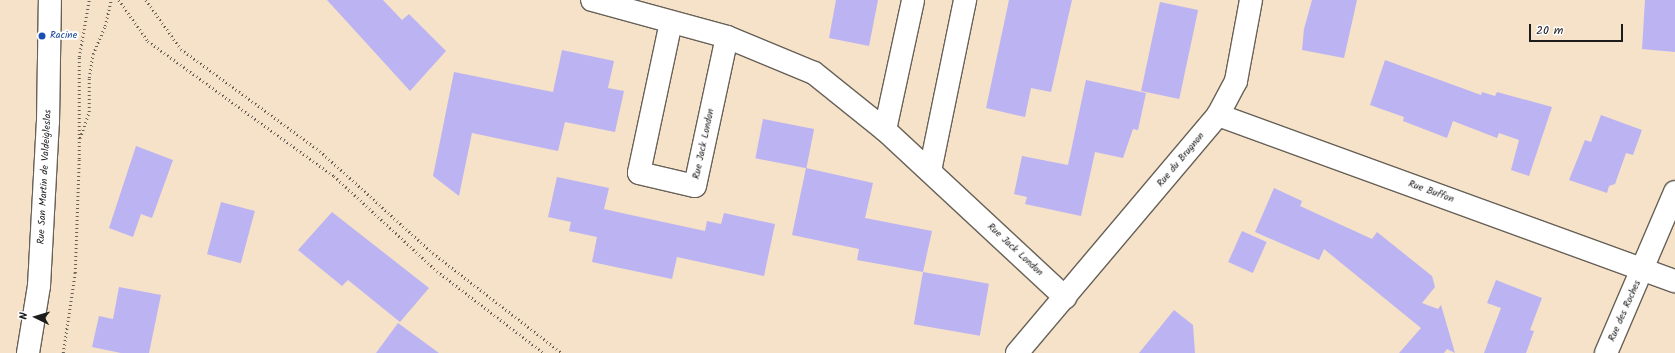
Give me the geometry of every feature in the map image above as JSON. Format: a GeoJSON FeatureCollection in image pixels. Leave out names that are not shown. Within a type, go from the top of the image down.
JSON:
{"type":"FeatureCollection","features":[{"type":"Feature","properties":{"kind":"street","name":"Rue San Martin de Valdeigleslas"},"geometry":{"type":"LineString","coordinates":[[28,353],[39,286],[48,122],[50,0]]}},
{"type":"Feature","properties":{"kind":"street","name":"Rue Jack London"},"geometry":{"type":"LineString","coordinates":[[592,0],[727,37],[814,73],[885,130],[1065,297]]}},
{"type":"Feature","properties":{"kind":"street"},"geometry":{"type":"LineString","coordinates":[[885,130],[913,0]]}},
{"type":"Feature","properties":{"kind":"street"},"geometry":{"type":"LineString","coordinates":[[930,171],[965,0]]}},
{"type":"Feature","properties":{"kind":"street","name":"Rue du Brugnon"},"geometry":{"type":"LineString","coordinates":[[1017,353],[1218,115],[1236,81],[1251,0]]}},
{"type":"Feature","properties":{"kind":"street","name":"Rue Jack London"},"geometry":{"type":"LineString","coordinates":[[671,22],[639,173],[695,186],[727,37]]}},
{"type":"Feature","properties":{"kind":"street","name":"Rue Buffon"},"geometry":{"type":"LineString","coordinates":[[1218,115],[1644,268]]}},
{"type":"Feature","properties":{"kind":"street","name":"Rue des Roches"},"geometry":{"type":"LineString","coordinates":[[1606,353],[1644,268],[1675,192]]}},
{"type":"Feature","properties":{"kind":"street","name":"Rue des Roches"},"geometry":{"type":"LineString","coordinates":[[1644,268],[1675,281]]}},
{"type":"Feature","properties":{"kind":"path"},"geometry":{"type":"LineString","coordinates":[[63,353],[75,273],[79,141],[79,57],[89,0]]}},
{"type":"Feature","properties":{"kind":"path"},"geometry":{"type":"LineString","coordinates":[[79,141],[89,112],[89,78],[93,54],[105,26],[111,0]]}},
{"type":"Feature","properties":{"kind":"path"},"geometry":{"type":"LineString","coordinates":[[119,0],[148,41],[334,176],[438,271],[544,353]]}},
{"type":"Feature","properties":{"kind":"path"},"geometry":{"type":"LineString","coordinates":[[146,0],[181,48],[320,151],[433,253],[562,353]]}},
{"type":"Feature","properties":{"kind":"building"},"geometry":{"type":"Polygon","coordinates":[[[327,0],[383,0],[402,20],[409,14],[446,51],[410,91],[327,0]]]}},
{"type":"Feature","properties":{"kind":"building"},"geometry":{"type":"Polygon","coordinates":[[[836,0],[878,0],[869,46],[829,38],[836,0]]]}},
{"type":"Feature","properties":{"kind":"building"},"geometry":{"type":"Polygon","coordinates":[[[1009,0],[1072,0],[1051,92],[1031,88],[1025,117],[986,108],[1009,0]]]}},
{"type":"Feature","properties":{"kind":"building"},"geometry":{"type":"Polygon","coordinates":[[[1312,0],[1357,0],[1344,58],[1302,50],[1304,29],[1312,0]]]}},
{"type":"Feature","properties":{"kind":"building"},"geometry":{"type":"Polygon","coordinates":[[[1645,0],[1675,0],[1675,52],[1642,49],[1645,0]]]}},
{"type":"Feature","properties":{"kind":"building"},"geometry":{"type":"Polygon","coordinates":[[[1160,2],[1198,10],[1179,99],[1141,91],[1160,2]]]}},
{"type":"Feature","properties":{"kind":"building"},"geometry":{"type":"Polygon","coordinates":[[[562,50],[614,61],[608,88],[624,91],[615,132],[565,122],[558,151],[472,133],[459,196],[433,176],[454,72],[553,92],[562,50]]]}},
{"type":"Feature","properties":{"kind":"building"},"geometry":{"type":"Polygon","coordinates":[[[1385,60],[1481,95],[1482,92],[1495,96],[1497,92],[1552,107],[1529,176],[1511,170],[1519,140],[1499,133],[1497,138],[1453,121],[1447,138],[1403,121],[1404,117],[1370,105],[1385,60]]]}},
{"type":"Feature","properties":{"kind":"building"},"geometry":{"type":"Polygon","coordinates":[[[1086,80],[1146,93],[1138,130],[1133,129],[1123,158],[1095,152],[1081,216],[1025,204],[1027,197],[1014,194],[1022,156],[1068,165],[1086,80]]]}},
{"type":"Feature","properties":{"kind":"building"},"geometry":{"type":"Polygon","coordinates":[[[1601,115],[1642,130],[1633,155],[1626,153],[1615,184],[1609,186],[1607,193],[1569,180],[1585,140],[1591,142],[1601,115]]]}},
{"type":"Feature","properties":{"kind":"building"},"geometry":{"type":"Polygon","coordinates":[[[763,119],[814,129],[806,168],[755,158],[763,119]]]}},
{"type":"Feature","properties":{"kind":"building"},"geometry":{"type":"Polygon","coordinates":[[[136,146],[173,160],[152,218],[141,214],[133,237],[109,228],[136,146]]]}},
{"type":"Feature","properties":{"kind":"building"},"geometry":{"type":"Polygon","coordinates":[[[806,168],[873,183],[865,218],[932,231],[923,272],[857,260],[859,249],[792,235],[806,168]]]}},
{"type":"Feature","properties":{"kind":"building"},"geometry":{"type":"Polygon","coordinates":[[[557,177],[609,188],[604,209],[705,231],[707,221],[721,224],[724,213],[775,224],[764,276],[677,257],[672,279],[592,262],[597,237],[569,231],[571,222],[548,217],[557,177]]]}},
{"type":"Feature","properties":{"kind":"building"},"geometry":{"type":"Polygon","coordinates":[[[1274,188],[1302,201],[1300,206],[1372,239],[1377,232],[1432,276],[1435,287],[1422,303],[1438,309],[1441,305],[1455,353],[1447,349],[1444,353],[1399,353],[1421,328],[1324,249],[1319,260],[1255,232],[1274,188]]]}},
{"type":"Feature","properties":{"kind":"building"},"geometry":{"type":"Polygon","coordinates":[[[221,202],[255,211],[241,263],[207,254],[221,202]]]}},
{"type":"Feature","properties":{"kind":"building"},"geometry":{"type":"Polygon","coordinates":[[[332,212],[429,288],[400,322],[348,280],[342,286],[298,250],[332,212]]]}},
{"type":"Feature","properties":{"kind":"building"},"geometry":{"type":"Polygon","coordinates":[[[1242,231],[1267,242],[1253,273],[1228,262],[1242,231]]]}},
{"type":"Feature","properties":{"kind":"building"},"geometry":{"type":"Polygon","coordinates":[[[923,272],[989,284],[980,336],[914,324],[923,272]]]}},
{"type":"Feature","properties":{"kind":"building"},"geometry":{"type":"Polygon","coordinates":[[[1496,280],[1542,298],[1530,330],[1534,331],[1526,353],[1484,353],[1501,308],[1487,303],[1496,280]]]}},
{"type":"Feature","properties":{"kind":"building"},"geometry":{"type":"Polygon","coordinates":[[[119,287],[161,295],[149,353],[121,353],[92,347],[99,316],[113,319],[119,287]]]}},
{"type":"Feature","properties":{"kind":"building"},"geometry":{"type":"Polygon","coordinates":[[[1174,310],[1193,325],[1195,353],[1139,353],[1174,310]]]}},
{"type":"Feature","properties":{"kind":"building"},"geometry":{"type":"Polygon","coordinates":[[[398,323],[439,353],[376,353],[398,323]]]}},
{"type":"Feature","properties":{"kind":"place","name":"Racine"},"geometry":{"type":"Point","coordinates":[42,36]}}]}
